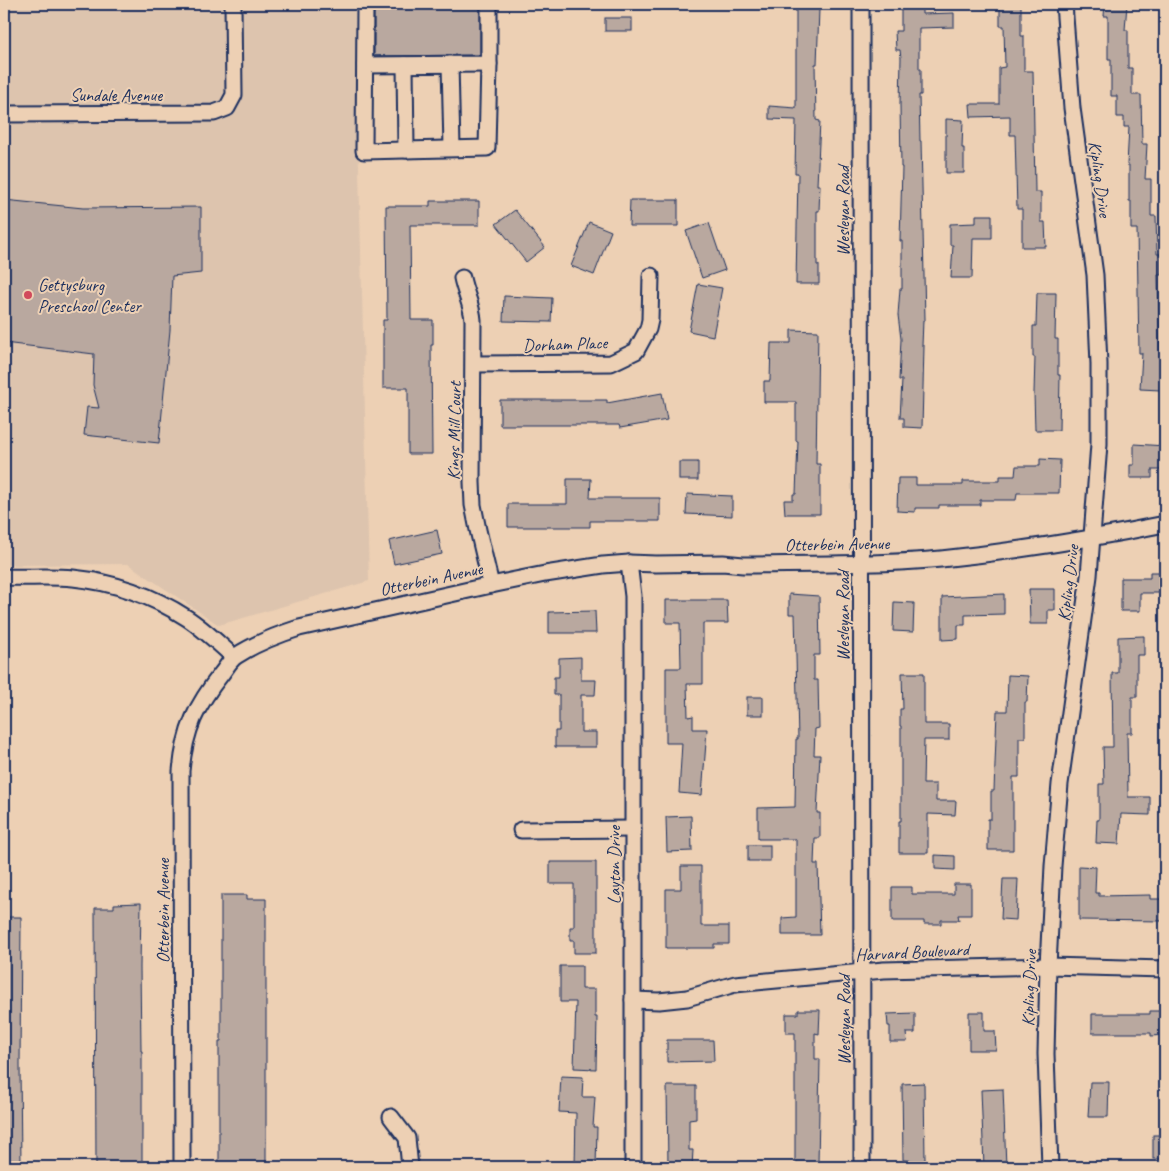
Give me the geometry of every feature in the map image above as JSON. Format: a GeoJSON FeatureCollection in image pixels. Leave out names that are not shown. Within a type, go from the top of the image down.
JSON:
{"type":"FeatureCollection","features":[{"type":"Feature","properties":{"kind":"street","name":"Sundale Avenue"},"geometry":{"type":"LineString","coordinates":[[4,114],[214,114],[227,108],[234,95],[234,4]]}},
{"type":"Feature","properties":{"kind":"street"},"geometry":{"type":"LineString","coordinates":[[365,4],[364,151],[487,148],[489,4]]}},
{"type":"Feature","properties":{"kind":"street","name":"Wesleyan Road"},"geometry":{"type":"LineString","coordinates":[[861,4],[862,1167]]}},
{"type":"Feature","properties":{"kind":"street","name":"Kipling Drive"},"geometry":{"type":"LineString","coordinates":[[1050,1167],[1046,1054],[1053,866],[1060,784],[1093,538],[1099,444],[1098,316],[1072,108],[1064,4]]}},
{"type":"Feature","properties":{"kind":"street"},"geometry":{"type":"LineString","coordinates":[[450,64],[452,148]]}},
{"type":"Feature","properties":{"kind":"street"},"geometry":{"type":"LineString","coordinates":[[365,65],[489,64]]}},
{"type":"Feature","properties":{"kind":"street"},"geometry":{"type":"LineString","coordinates":[[405,65],[406,150]]}},
{"type":"Feature","properties":{"kind":"street","name":"Dorham Place"},"geometry":{"type":"LineString","coordinates":[[474,364],[611,363],[620,360],[636,351],[648,330],[651,276]]}},
{"type":"Feature","properties":{"kind":"street","name":"Kings Mill Court"},"geometry":{"type":"LineString","coordinates":[[462,278],[465,293],[472,307],[474,364],[473,505],[492,585]]}},
{"type":"Feature","properties":{"kind":"street","name":"Otterbein Avenue"},"geometry":{"type":"LineString","coordinates":[[182,1167],[181,771],[183,748],[193,718],[205,695],[234,657],[275,636],[299,628],[544,574],[629,563],[723,563],[744,565],[940,559],[1033,548],[1165,524]]}},
{"type":"Feature","properties":{"kind":"street","name":"Layton Drive"},"geometry":{"type":"LineString","coordinates":[[629,563],[633,596],[633,1167]]}},
{"type":"Feature","properties":{"kind":"street"},"geometry":{"type":"LineString","coordinates":[[4,578],[72,578],[96,581],[128,589],[189,619],[234,657]]}},
{"type":"Feature","properties":{"kind":"street"},"geometry":{"type":"LineString","coordinates":[[521,830],[633,828]]}},
{"type":"Feature","properties":{"kind":"street","name":"Harvard Boulevard"},"geometry":{"type":"LineString","coordinates":[[633,1000],[659,1001],[687,998],[734,984],[862,972],[1048,966],[1165,969]]}},
{"type":"Feature","properties":{"kind":"street"},"geometry":{"type":"LineString","coordinates":[[390,1117],[407,1138],[410,1167]]}},
{"type":"Feature","properties":{"kind":"shaded area"},"geometry":{"type":"Polygon","coordinates":[[[4,4],[355,4],[369,581],[219,625],[128,564],[4,565],[4,4]]]}},
{"type":"Feature","properties":{"kind":"building"},"geometry":{"type":"Polygon","coordinates":[[[374,4],[480,4],[480,55],[374,56],[374,4]]]}},
{"type":"Feature","properties":{"kind":"building"},"geometry":{"type":"Polygon","coordinates":[[[796,4],[814,4],[814,9],[819,9],[817,64],[815,64],[816,120],[820,121],[817,185],[820,185],[819,211],[817,211],[819,284],[796,284],[798,173],[795,173],[796,120],[769,119],[769,106],[796,108],[796,4]]]}},
{"type":"Feature","properties":{"kind":"building"},"geometry":{"type":"Polygon","coordinates":[[[901,4],[922,4],[922,14],[954,13],[954,27],[919,28],[925,320],[923,320],[922,346],[924,346],[922,428],[904,427],[904,418],[900,418],[902,380],[899,380],[901,339],[898,315],[900,289],[902,289],[902,241],[900,241],[902,167],[901,58],[900,50],[896,50],[895,31],[901,31],[901,4]]]}},
{"type":"Feature","properties":{"kind":"building"},"geometry":{"type":"Polygon","coordinates":[[[1000,4],[1021,4],[1021,36],[1024,36],[1024,71],[1033,71],[1035,192],[1041,192],[1041,222],[1045,222],[1046,247],[1022,247],[1022,209],[1017,209],[1015,135],[1010,135],[1010,116],[971,117],[970,104],[999,104],[999,68],[1005,67],[1004,26],[1000,26],[1000,4]]]}},
{"type":"Feature","properties":{"kind":"building"},"geometry":{"type":"Polygon","coordinates":[[[1105,4],[1127,4],[1125,30],[1128,30],[1128,68],[1132,68],[1132,95],[1141,95],[1142,144],[1147,144],[1145,179],[1151,179],[1151,216],[1156,216],[1157,254],[1161,254],[1161,275],[1158,275],[1160,363],[1162,363],[1160,390],[1140,389],[1142,353],[1139,353],[1137,229],[1131,229],[1129,165],[1127,165],[1129,127],[1124,127],[1124,117],[1117,117],[1117,96],[1111,96],[1111,59],[1108,59],[1108,16],[1104,16],[1105,4]]]}},
{"type":"Feature","properties":{"kind":"building"},"geometry":{"type":"Polygon","coordinates":[[[605,18],[632,18],[632,31],[605,31],[605,18]]]}},
{"type":"Feature","properties":{"kind":"building"},"geometry":{"type":"Polygon","coordinates":[[[946,119],[963,120],[962,148],[964,148],[964,173],[946,173],[946,119]]]}},
{"type":"Feature","properties":{"kind":"building"},"geometry":{"type":"Polygon","coordinates":[[[4,200],[83,208],[201,207],[201,273],[172,276],[170,330],[159,443],[84,435],[87,407],[99,408],[93,385],[94,354],[4,343],[4,200]]]}},
{"type":"Feature","properties":{"kind":"building"},"geometry":{"type":"Polygon","coordinates":[[[630,200],[678,200],[678,226],[629,226],[630,200]]]}},
{"type":"Feature","properties":{"kind":"building"},"geometry":{"type":"Polygon","coordinates":[[[430,201],[479,201],[479,225],[410,225],[411,320],[433,320],[433,345],[431,345],[432,454],[408,454],[408,388],[383,388],[383,320],[387,320],[386,206],[430,206],[430,201]]]}},
{"type":"Feature","properties":{"kind":"building"},"geometry":{"type":"Polygon","coordinates":[[[515,210],[545,247],[526,262],[496,224],[515,210]]]}},
{"type":"Feature","properties":{"kind":"building"},"geometry":{"type":"Polygon","coordinates":[[[976,215],[992,215],[992,238],[973,238],[972,278],[951,278],[953,245],[950,245],[950,224],[976,223],[976,215]]]}},
{"type":"Feature","properties":{"kind":"building"},"geometry":{"type":"Polygon","coordinates":[[[589,222],[611,231],[594,275],[571,266],[589,222]]]}},
{"type":"Feature","properties":{"kind":"building"},"geometry":{"type":"Polygon","coordinates":[[[709,223],[725,270],[702,278],[686,231],[709,223]]]}},
{"type":"Feature","properties":{"kind":"building"},"geometry":{"type":"Polygon","coordinates":[[[698,284],[722,288],[713,336],[689,331],[698,284]]]}},
{"type":"Feature","properties":{"kind":"building"},"geometry":{"type":"Polygon","coordinates":[[[1037,293],[1056,293],[1055,339],[1058,339],[1058,375],[1060,375],[1059,430],[1035,430],[1033,326],[1036,326],[1037,293]]]}},
{"type":"Feature","properties":{"kind":"building"},"geometry":{"type":"Polygon","coordinates":[[[504,296],[552,298],[551,322],[503,321],[504,296]]]}},
{"type":"Feature","properties":{"kind":"building"},"geometry":{"type":"Polygon","coordinates":[[[791,330],[818,331],[816,464],[820,464],[820,514],[785,514],[784,500],[793,500],[793,494],[796,494],[798,441],[796,441],[796,402],[764,402],[764,381],[770,381],[771,343],[791,343],[791,330]]]}},
{"type":"Feature","properties":{"kind":"building"},"geometry":{"type":"Polygon","coordinates":[[[662,393],[667,420],[620,428],[619,425],[500,425],[500,400],[607,400],[607,403],[662,393]]]}},
{"type":"Feature","properties":{"kind":"building"},"geometry":{"type":"Polygon","coordinates":[[[1134,444],[1165,446],[1165,470],[1152,470],[1152,478],[1130,478],[1130,465],[1134,465],[1134,444]]]}},
{"type":"Feature","properties":{"kind":"building"},"geometry":{"type":"Polygon","coordinates":[[[1040,459],[1060,460],[1059,493],[1017,493],[1016,500],[980,500],[980,505],[939,505],[939,508],[915,508],[915,512],[897,511],[898,478],[916,478],[916,485],[963,485],[963,481],[1000,481],[1000,476],[1015,476],[1016,466],[1040,466],[1040,459]]]}},
{"type":"Feature","properties":{"kind":"building"},"geometry":{"type":"Polygon","coordinates":[[[679,462],[698,462],[698,480],[679,480],[679,462]]]}},
{"type":"Feature","properties":{"kind":"building"},"geometry":{"type":"Polygon","coordinates":[[[567,479],[591,479],[590,498],[660,498],[660,521],[590,521],[590,527],[508,527],[508,504],[567,504],[567,479]]]}},
{"type":"Feature","properties":{"kind":"building"},"geometry":{"type":"Polygon","coordinates":[[[687,494],[732,496],[732,516],[686,514],[687,494]]]}},
{"type":"Feature","properties":{"kind":"building"},"geometry":{"type":"Polygon","coordinates":[[[437,530],[442,554],[394,564],[389,541],[437,530]]]}},
{"type":"Feature","properties":{"kind":"building"},"geometry":{"type":"Polygon","coordinates":[[[1150,572],[1165,572],[1165,593],[1140,593],[1140,611],[1121,611],[1121,578],[1150,578],[1150,572]]]}},
{"type":"Feature","properties":{"kind":"building"},"geometry":{"type":"Polygon","coordinates":[[[1029,589],[1055,589],[1055,610],[1048,610],[1048,624],[1030,624],[1029,589]]]}},
{"type":"Feature","properties":{"kind":"building"},"geometry":{"type":"Polygon","coordinates":[[[789,594],[819,596],[820,655],[814,655],[814,680],[818,680],[819,728],[815,729],[814,755],[820,755],[817,813],[820,813],[820,838],[815,838],[814,864],[818,864],[820,935],[782,935],[782,918],[796,917],[796,839],[758,839],[758,808],[795,807],[796,739],[798,739],[795,614],[789,614],[789,594]]]}},
{"type":"Feature","properties":{"kind":"building"},"geometry":{"type":"Polygon","coordinates":[[[1004,594],[1004,614],[965,615],[965,625],[958,625],[958,639],[942,640],[942,597],[1004,594]]]}},
{"type":"Feature","properties":{"kind":"building"},"geometry":{"type":"Polygon","coordinates":[[[666,600],[727,600],[728,623],[703,623],[703,684],[687,684],[688,717],[693,716],[693,729],[707,729],[702,795],[679,793],[682,743],[666,743],[666,668],[681,668],[680,623],[666,623],[666,600]]]}},
{"type":"Feature","properties":{"kind":"building"},"geometry":{"type":"Polygon","coordinates":[[[894,602],[914,603],[913,632],[893,631],[894,602]]]}},
{"type":"Feature","properties":{"kind":"building"},"geometry":{"type":"Polygon","coordinates":[[[595,611],[596,633],[549,633],[549,612],[595,611]]]}},
{"type":"Feature","properties":{"kind":"building"},"geometry":{"type":"Polygon","coordinates":[[[1144,636],[1144,655],[1137,655],[1137,697],[1132,697],[1132,733],[1127,733],[1128,797],[1150,797],[1150,815],[1121,814],[1119,844],[1096,843],[1097,820],[1099,820],[1099,784],[1104,784],[1103,747],[1113,747],[1112,673],[1118,673],[1118,637],[1144,636]]]}},
{"type":"Feature","properties":{"kind":"building"},"geometry":{"type":"Polygon","coordinates":[[[581,657],[581,680],[596,680],[595,695],[581,695],[581,732],[596,732],[596,747],[555,747],[555,731],[559,731],[559,695],[554,695],[554,677],[559,677],[559,658],[581,657]]]}},
{"type":"Feature","properties":{"kind":"building"},"geometry":{"type":"Polygon","coordinates":[[[902,673],[924,673],[924,724],[949,724],[949,740],[924,740],[923,784],[936,784],[936,801],[956,801],[955,815],[928,814],[928,853],[899,853],[899,821],[901,821],[900,709],[903,709],[902,673]]]}},
{"type":"Feature","properties":{"kind":"building"},"geometry":{"type":"Polygon","coordinates":[[[1008,675],[1028,676],[1027,702],[1025,702],[1025,738],[1019,738],[1019,777],[1013,777],[1013,850],[988,850],[988,819],[991,819],[991,791],[994,791],[997,711],[1007,711],[1008,675]]]}},
{"type":"Feature","properties":{"kind":"building"},"geometry":{"type":"Polygon","coordinates":[[[747,697],[763,697],[763,715],[747,715],[747,697]]]}},
{"type":"Feature","properties":{"kind":"building"},"geometry":{"type":"Polygon","coordinates":[[[691,816],[692,851],[667,852],[666,817],[691,816]]]}},
{"type":"Feature","properties":{"kind":"building"},"geometry":{"type":"Polygon","coordinates":[[[748,845],[770,845],[770,861],[748,861],[748,845]]]}},
{"type":"Feature","properties":{"kind":"building"},"geometry":{"type":"Polygon","coordinates":[[[935,855],[955,856],[955,870],[935,869],[935,855]]]}},
{"type":"Feature","properties":{"kind":"building"},"geometry":{"type":"Polygon","coordinates":[[[550,862],[596,862],[596,953],[574,953],[574,940],[570,940],[570,927],[574,927],[574,884],[550,884],[550,862]]]}},
{"type":"Feature","properties":{"kind":"building"},"geometry":{"type":"Polygon","coordinates":[[[681,866],[701,866],[701,926],[729,926],[729,944],[714,944],[714,948],[666,948],[666,889],[681,889],[681,866]]]}},
{"type":"Feature","properties":{"kind":"building"},"geometry":{"type":"Polygon","coordinates":[[[1079,866],[1096,867],[1095,893],[1099,893],[1099,896],[1150,895],[1150,899],[1165,899],[1165,921],[1079,920],[1079,866]]]}},
{"type":"Feature","properties":{"kind":"building"},"geometry":{"type":"Polygon","coordinates":[[[1003,879],[1018,879],[1016,920],[1001,919],[1003,879]]]}},
{"type":"Feature","properties":{"kind":"building"},"geometry":{"type":"Polygon","coordinates":[[[954,884],[971,884],[971,915],[958,915],[959,920],[941,920],[941,924],[924,924],[924,921],[892,921],[892,887],[912,887],[912,894],[954,894],[954,884]]]}},
{"type":"Feature","properties":{"kind":"building"},"geometry":{"type":"Polygon","coordinates":[[[221,895],[247,895],[247,899],[266,899],[266,1167],[219,1167],[221,895]]]}},
{"type":"Feature","properties":{"kind":"building"},"geometry":{"type":"Polygon","coordinates":[[[141,903],[142,1167],[96,1167],[95,908],[114,908],[114,904],[141,903]]]}},
{"type":"Feature","properties":{"kind":"building"},"geometry":{"type":"Polygon","coordinates":[[[4,917],[21,917],[21,1167],[4,1167],[4,917]]]}},
{"type":"Feature","properties":{"kind":"building"},"geometry":{"type":"Polygon","coordinates":[[[560,966],[582,966],[582,989],[595,989],[595,1017],[597,1017],[596,1069],[574,1068],[576,1002],[560,1002],[560,966]]]}},
{"type":"Feature","properties":{"kind":"building"},"geometry":{"type":"Polygon","coordinates":[[[798,1010],[820,1010],[819,1034],[815,1033],[815,1059],[820,1059],[818,1164],[795,1164],[795,1033],[786,1033],[786,1014],[798,1014],[798,1010]]]}},
{"type":"Feature","properties":{"kind":"building"},"geometry":{"type":"Polygon","coordinates":[[[1150,1011],[1165,1011],[1165,1035],[1151,1036],[1151,1033],[1092,1033],[1092,1014],[1150,1014],[1150,1011]]]}},
{"type":"Feature","properties":{"kind":"building"},"geometry":{"type":"Polygon","coordinates":[[[969,1012],[984,1012],[984,1031],[995,1031],[996,1050],[969,1050],[969,1012]]]}},
{"type":"Feature","properties":{"kind":"building"},"geometry":{"type":"Polygon","coordinates":[[[915,1013],[915,1033],[906,1033],[907,1042],[890,1042],[890,1026],[888,1026],[887,1014],[915,1013]]]}},
{"type":"Feature","properties":{"kind":"building"},"geometry":{"type":"Polygon","coordinates":[[[667,1040],[713,1040],[714,1061],[667,1062],[667,1040]]]}},
{"type":"Feature","properties":{"kind":"building"},"geometry":{"type":"Polygon","coordinates":[[[561,1076],[583,1077],[582,1097],[595,1097],[593,1127],[597,1127],[596,1167],[575,1167],[576,1113],[559,1112],[561,1076]]]}},
{"type":"Feature","properties":{"kind":"building"},"geometry":{"type":"Polygon","coordinates":[[[1090,1082],[1109,1082],[1108,1117],[1088,1117],[1090,1082]]]}},
{"type":"Feature","properties":{"kind":"building"},"geometry":{"type":"Polygon","coordinates":[[[924,1083],[925,1161],[903,1160],[902,1084],[924,1083]]]}},
{"type":"Feature","properties":{"kind":"building"},"geometry":{"type":"Polygon","coordinates":[[[667,1086],[696,1086],[696,1119],[689,1120],[689,1150],[693,1150],[692,1167],[668,1167],[667,1086]]]}},
{"type":"Feature","properties":{"kind":"building"},"geometry":{"type":"Polygon","coordinates":[[[1003,1089],[1006,1167],[984,1167],[981,1090],[1003,1089]]]}},
{"type":"Feature","properties":{"kind":"building"},"geometry":{"type":"Polygon","coordinates":[[[1153,1135],[1165,1135],[1165,1159],[1153,1159],[1153,1135]]]}},
{"type":"Feature","properties":{"kind":"place","name":"Gettysburg Preschool Center"},"geometry":{"type":"Point","coordinates":[28,295]}}]}
